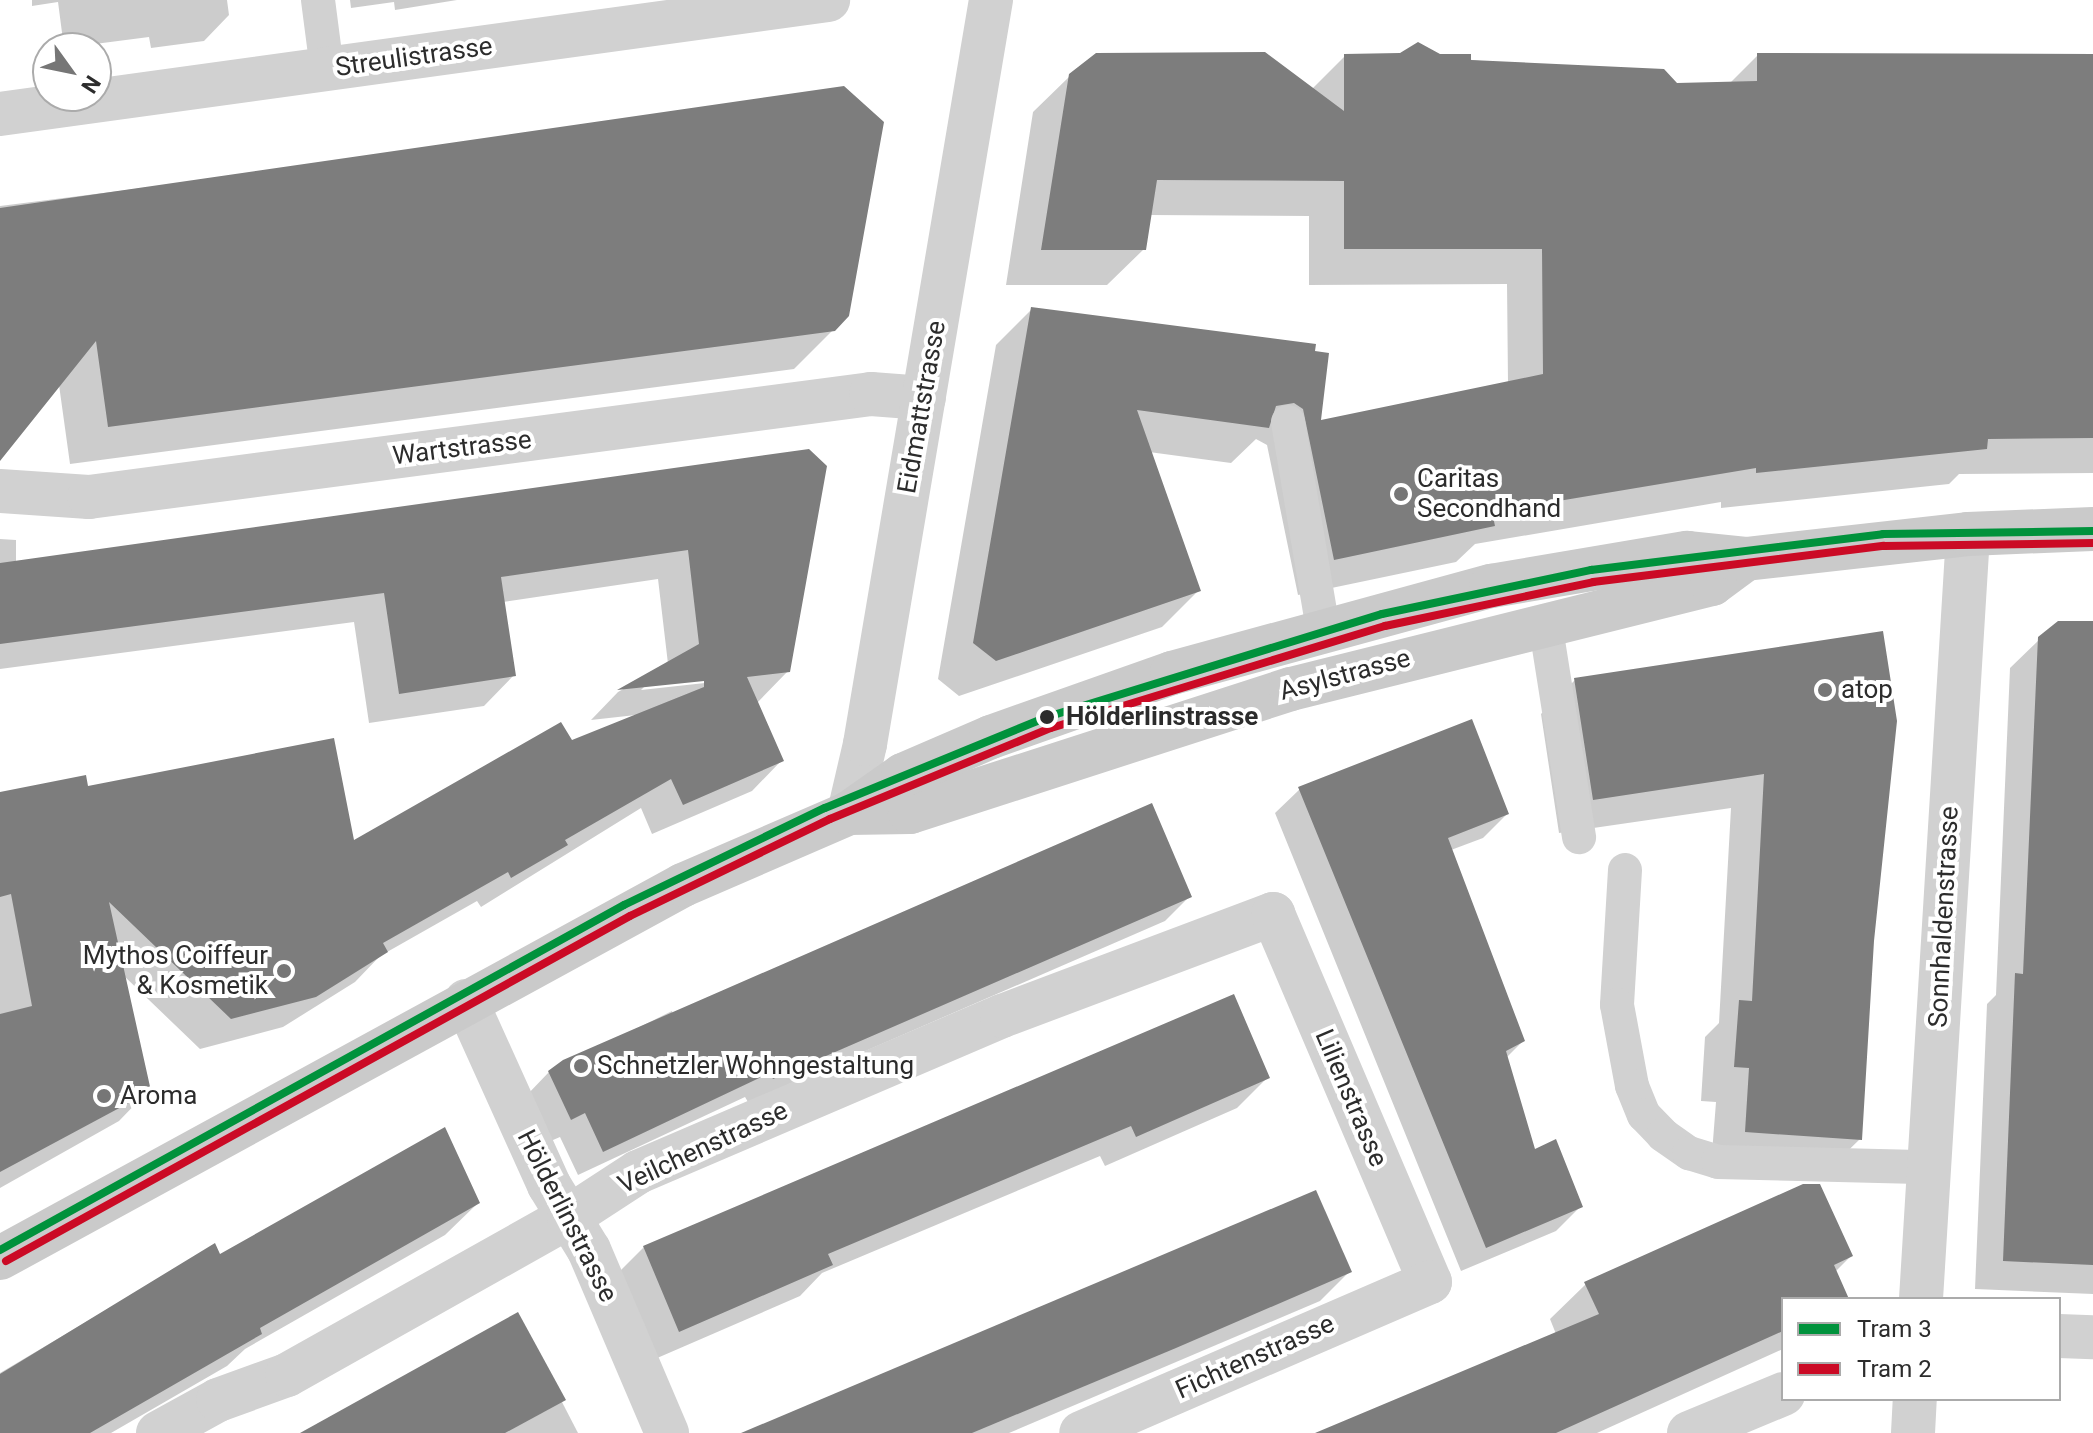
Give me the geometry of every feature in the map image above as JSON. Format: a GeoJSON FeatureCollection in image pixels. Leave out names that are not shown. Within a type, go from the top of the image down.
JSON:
{"type":"FeatureCollection","features":[{"type":"Feature","properties":{"kind":"main road","name":"Asylstrasse"},"geometry":{"type":"LineString","coordinates":[[0,1258],[683,885],[849,813],[903,775],[991,737],[1172,673],[1323,628],[1491,586],[1687,553],[1746,559],[1968,534],[2093,529]]}},
{"type":"Feature","properties":{"kind":"main road","name":"Asylstrasse"},"geometry":{"type":"LineString","coordinates":[[849,813],[910,812],[1291,689],[1545,622],[1712,584],[1746,559]]}},
{"type":"Feature","properties":{"kind":"street","name":"Streulistrasse"},"geometry":{"type":"LineString","coordinates":[[0,114],[828,0]]}},
{"type":"Feature","properties":{"kind":"street","name":"Eidmattstrasse"},"geometry":{"type":"LineString","coordinates":[[849,813],[924,398],[991,0]]}},
{"type":"Feature","properties":{"kind":"street","name":"Wartstrasse"},"geometry":{"type":"LineString","coordinates":[[0,491],[89,497],[871,394],[924,398]]}},
{"type":"Feature","properties":{"kind":"street","name":"Sonnhaldenstrasse"},"geometry":{"type":"LineString","coordinates":[[1921,1297],[1968,534]]}},
{"type":"Feature","properties":{"kind":"street","name":"Veilchenstrasse"},"geometry":{"type":"LineString","coordinates":[[158,1433],[218,1400],[287,1375],[569,1217],[638,1172],[1002,1016],[1273,914]]}},
{"type":"Feature","properties":{"kind":"street","name":"Lilienstrasse"},"geometry":{"type":"LineString","coordinates":[[1273,914],[1430,1282]]}},
{"type":"Feature","properties":{"kind":"street","name":"Hölderlinstrasse"},"geometry":{"type":"LineString","coordinates":[[466,1001],[522,1127],[589,1250],[667,1433]]}},
{"type":"Feature","properties":{"kind":"street","name":"Fichtenstrasse"},"geometry":{"type":"LineString","coordinates":[[1081,1433],[1430,1282]]}},
{"type":"Feature","properties":{"kind":"street"},"geometry":{"type":"LineString","coordinates":[[2061,1336],[2093,1337]]}},
{"type":"Feature","properties":{"kind":"street"},"geometry":{"type":"LineString","coordinates":[[1689,1433],[1781,1395]]}},
{"type":"Feature","properties":{"kind":"street"},"geometry":{"type":"LineString","coordinates":[[1913,1433],[1915,1401]]}},
{"type":"Feature","properties":{"kind":"lane"},"geometry":{"type":"LineString","coordinates":[[318,0],[327,69]]}},
{"type":"Feature","properties":{"kind":"lane"},"geometry":{"type":"LineString","coordinates":[[1288,422],[1323,628]]}},
{"type":"Feature","properties":{"kind":"lane"},"geometry":{"type":"LineString","coordinates":[[1545,622],[1579,837]]}},
{"type":"Feature","properties":{"kind":"lane"},"geometry":{"type":"LineString","coordinates":[[1625,870],[1617,1005],[1632,1086],[1644,1115],[1663,1135],[1689,1153],[1718,1162],[1929,1167]]}},
{"type":"Feature","properties":{"kind":"building"},"geometry":{"type":"Polygon","coordinates":[[[1418,42],[1440,54],[1471,54],[1471,60],[1664,69],[1677,83],[1757,81],[1757,53],[2093,54],[2093,438],[1988,439],[1987,449],[1756,473],[1756,468],[1492,512],[1495,526],[1334,560],[1303,409],[1294,403],[1276,406],[1269,428],[1137,410],[1201,591],[996,661],[973,643],[1031,307],[1316,344],[1315,351],[1329,353],[1321,420],[1543,374],[1542,249],[1344,249],[1344,181],[1157,180],[1146,250],[1041,250],[1069,74],[1096,53],[1265,52],[1344,111],[1344,54],[1400,53],[1418,42]]]}},
{"type":"Feature","properties":{"kind":"building"},"geometry":{"type":"Polygon","coordinates":[[[844,86],[884,122],[849,316],[835,331],[108,427],[96,341],[0,461],[0,208],[844,86]]]}},
{"type":"Feature","properties":{"kind":"building"},"geometry":{"type":"Polygon","coordinates":[[[809,449],[827,466],[790,672],[747,677],[784,761],[683,805],[671,779],[565,840],[568,845],[511,878],[508,872],[383,943],[388,952],[316,997],[231,1019],[109,902],[151,1091],[0,1172],[0,1014],[32,1006],[11,894],[0,897],[0,792],[86,775],[88,786],[334,738],[354,840],[561,722],[572,740],[704,687],[704,681],[617,690],[699,644],[688,550],[501,577],[516,676],[399,694],[384,593],[0,644],[0,563],[809,449]]]}},
{"type":"Feature","properties":{"kind":"building"},"geometry":{"type":"Polygon","coordinates":[[[2058,621],[2093,621],[2093,1265],[2003,1261],[2015,973],[2023,974],[2038,637],[2058,621]]]}},
{"type":"Feature","properties":{"kind":"building"},"geometry":{"type":"Polygon","coordinates":[[[1883,631],[1897,721],[1874,941],[1862,1140],[1745,1132],[1749,1068],[1734,1067],[1739,1000],[1752,1001],[1764,774],[1593,800],[1574,678],[1883,631]]]}},
{"type":"Feature","properties":{"kind":"building"},"geometry":{"type":"Polygon","coordinates":[[[1472,719],[1509,814],[1448,838],[1525,1041],[1506,1051],[1535,1149],[1556,1139],[1583,1207],[1486,1248],[1298,787],[1472,719]]]}},
{"type":"Feature","properties":{"kind":"building"},"geometry":{"type":"Polygon","coordinates":[[[1152,803],[1192,897],[773,1079],[770,1073],[603,1152],[585,1113],[571,1120],[548,1071],[563,1060],[1152,803]]]}},
{"type":"Feature","properties":{"kind":"building"},"geometry":{"type":"Polygon","coordinates":[[[1234,994],[1270,1078],[1136,1137],[1131,1126],[828,1254],[833,1265],[679,1332],[643,1246],[1234,994]]]}},
{"type":"Feature","properties":{"kind":"building"},"geometry":{"type":"Polygon","coordinates":[[[445,1127],[480,1203],[260,1328],[262,1334],[90,1433],[0,1433],[0,1374],[215,1243],[220,1254],[445,1127]]]}},
{"type":"Feature","properties":{"kind":"building"},"geometry":{"type":"Polygon","coordinates":[[[1803,1184],[1820,1184],[1853,1256],[1834,1265],[1848,1297],[1781,1297],[1781,1332],[1556,1433],[1315,1433],[1599,1314],[1584,1282],[1803,1184]]]}},
{"type":"Feature","properties":{"kind":"building"},"geometry":{"type":"Polygon","coordinates":[[[1316,1190],[1352,1272],[1176,1348],[972,1433],[741,1433],[1316,1190]]]}},
{"type":"Feature","properties":{"kind":"building"},"geometry":{"type":"Polygon","coordinates":[[[518,1312],[566,1400],[505,1433],[300,1433],[518,1312]]]}},
{"type":"Feature","properties":{"kind":"tram line","name":"3"},"geometry":{"type":"LineString","coordinates":[[0,1250],[624,905],[825,808],[1047,717],[1382,614],[1591,570],[1883,534],[2093,531]]}},
{"type":"Feature","properties":{"kind":"tram line","name":"2"},"geometry":{"type":"LineString","coordinates":[[6,1261],[630,916],[830,819],[1051,728],[1385,626],[1593,582],[1884,546],[2093,543]]}},
{"type":"Feature","properties":{"kind":"place","name":"Caritas Secondhand"},"geometry":{"type":"Point","coordinates":[1401,494]}},
{"type":"Feature","properties":{"kind":"place","name":"atop"},"geometry":{"type":"Point","coordinates":[1825,690]}},
{"type":"Feature","properties":{"kind":"place","name":"Hölderlinstrasse"},"geometry":{"type":"Point","coordinates":[1047,717]}},
{"type":"Feature","properties":{"kind":"place","name":"Mythos Coiffeur & Kosmetik"},"geometry":{"type":"Point","coordinates":[284,971]}},
{"type":"Feature","properties":{"kind":"place","name":"Schnetzler Wohngestaltung"},"geometry":{"type":"Point","coordinates":[581,1066]}},
{"type":"Feature","properties":{"kind":"place","name":"Aroma"},"geometry":{"type":"Point","coordinates":[104,1096]}}]}
